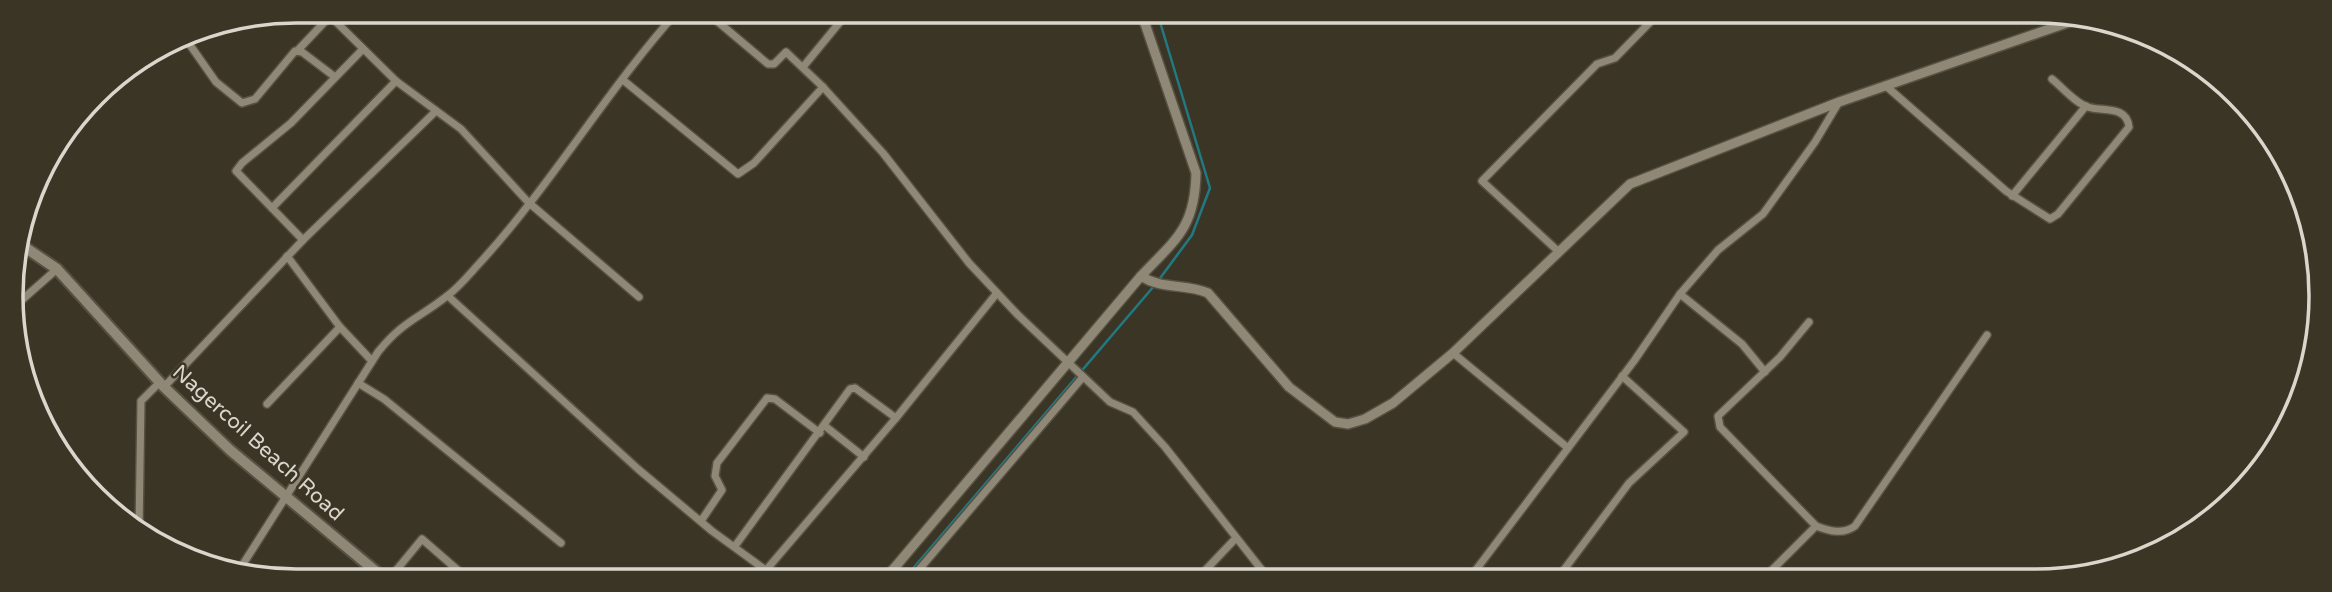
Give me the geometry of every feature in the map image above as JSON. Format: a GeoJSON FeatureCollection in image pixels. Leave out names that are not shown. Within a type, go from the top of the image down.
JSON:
{"type":"FeatureCollection","features":[{"type":"Feature","properties":{"kind":"main road","name":"Nagercoil Beach Road"},"geometry":{"type":"LineString","coordinates":[[27,249],[57,269],[162,384],[285,497],[375,569]]}},
{"type":"Feature","properties":{"kind":"street"},"geometry":{"type":"LineString","coordinates":[[190,45],[216,82],[242,103],[255,99],[321,23]]}},
{"type":"Feature","properties":{"kind":"street"},"geometry":{"type":"LineString","coordinates":[[340,23],[396,81],[473,140],[528,202],[639,297]]}},
{"type":"Feature","properties":{"kind":"street"},"geometry":{"type":"LineString","coordinates":[[242,564],[372,361],[394,332],[448,296],[479,264],[623,80],[649,42],[667,23]]}},
{"type":"Feature","properties":{"kind":"street"},"geometry":{"type":"LineString","coordinates":[[719,23],[768,64],[774,64],[783,52],[823,87],[883,153],[969,264],[1070,366],[1110,402],[1133,412],[1165,447],[1261,569]]}},
{"type":"Feature","properties":{"kind":"street"},"geometry":{"type":"LineString","coordinates":[[803,67],[839,23]]}},
{"type":"Feature","properties":{"kind":"street"},"geometry":{"type":"LineString","coordinates":[[894,569],[1070,366],[1149,281],[1183,232],[1195,195],[1196,173],[1145,23]]}},
{"type":"Feature","properties":{"kind":"street"},"geometry":{"type":"LineString","coordinates":[[1559,252],[1482,181],[1597,64],[1615,58],[1649,23]]}},
{"type":"Feature","properties":{"kind":"street"},"geometry":{"type":"LineString","coordinates":[[1149,281],[1190,286],[1208,293],[1289,387],[1335,422],[1348,424],[1365,419],[1393,403],[1453,353],[1630,184],[1839,102],[2064,24]]}},
{"type":"Feature","properties":{"kind":"street"},"geometry":{"type":"LineString","coordinates":[[303,240],[237,175],[238,167],[291,123],[363,49]]}},
{"type":"Feature","properties":{"kind":"street"},"geometry":{"type":"LineString","coordinates":[[298,50],[335,77]]}},
{"type":"Feature","properties":{"kind":"street"},"geometry":{"type":"LineString","coordinates":[[1886,86],[2012,196],[2045,218],[2052,218],[2124,135],[2129,122],[2123,115],[2086,106],[2053,79]]}},
{"type":"Feature","properties":{"kind":"street"},"geometry":{"type":"LineString","coordinates":[[623,80],[738,174],[750,167],[823,87]]}},
{"type":"Feature","properties":{"kind":"street"},"geometry":{"type":"LineString","coordinates":[[272,208],[396,81]]}},
{"type":"Feature","properties":{"kind":"street"},"geometry":{"type":"LineString","coordinates":[[1477,569],[1622,376],[1680,294],[1718,250],[1763,214],[1815,142],[1839,102]]}},
{"type":"Feature","properties":{"kind":"street"},"geometry":{"type":"LineString","coordinates":[[2012,196],[2086,106]]}},
{"type":"Feature","properties":{"kind":"street"},"geometry":{"type":"LineString","coordinates":[[139,520],[141,401],[162,384],[303,240],[436,111]]}},
{"type":"Feature","properties":{"kind":"street"},"geometry":{"type":"LineString","coordinates":[[287,256],[340,327],[372,361]]}},
{"type":"Feature","properties":{"kind":"street"},"geometry":{"type":"LineString","coordinates":[[23,299],[57,269]]}},
{"type":"Feature","properties":{"kind":"street"},"geometry":{"type":"LineString","coordinates":[[448,296],[638,469],[701,521],[767,569],[896,418],[997,293]]}},
{"type":"Feature","properties":{"kind":"street"},"geometry":{"type":"LineString","coordinates":[[1680,294],[1742,344],[1765,372]]}},
{"type":"Feature","properties":{"kind":"street"},"geometry":{"type":"LineString","coordinates":[[1809,323],[1765,372],[1723,409],[1717,422],[1816,526],[1830,531],[1846,531],[1855,526],[1987,335]]}},
{"type":"Feature","properties":{"kind":"street"},"geometry":{"type":"LineString","coordinates":[[267,404],[340,327]]}},
{"type":"Feature","properties":{"kind":"street"},"geometry":{"type":"LineString","coordinates":[[1453,353],[1568,448]]}},
{"type":"Feature","properties":{"kind":"street"},"geometry":{"type":"LineString","coordinates":[[1565,569],[1629,483],[1684,432],[1622,376]]}},
{"type":"Feature","properties":{"kind":"street"},"geometry":{"type":"LineString","coordinates":[[919,569],[1082,377]]}},
{"type":"Feature","properties":{"kind":"street"},"geometry":{"type":"LineString","coordinates":[[358,383],[384,399],[561,543]]}},
{"type":"Feature","properties":{"kind":"street"},"geometry":{"type":"LineString","coordinates":[[735,546],[852,388],[896,418]]}},
{"type":"Feature","properties":{"kind":"street"},"geometry":{"type":"LineString","coordinates":[[701,521],[721,496],[722,490],[716,476],[717,463],[767,398],[775,399],[863,457]]}},
{"type":"Feature","properties":{"kind":"street"},"geometry":{"type":"LineString","coordinates":[[1773,569],[1816,526]]}},
{"type":"Feature","properties":{"kind":"street"},"geometry":{"type":"LineString","coordinates":[[1207,569],[1236,538]]}},
{"type":"Feature","properties":{"kind":"street"},"geometry":{"type":"LineString","coordinates":[[396,569],[422,539],[456,569]]}},
{"type":"Feature","properties":{"kind":"waterway"},"geometry":{"type":"LineString","coordinates":[[1158,281],[1192,235],[1210,188],[1160,23]]}},
{"type":"Feature","properties":{"kind":"waterway"},"geometry":{"type":"LineString","coordinates":[[913,569],[1154,286]]}}]}
